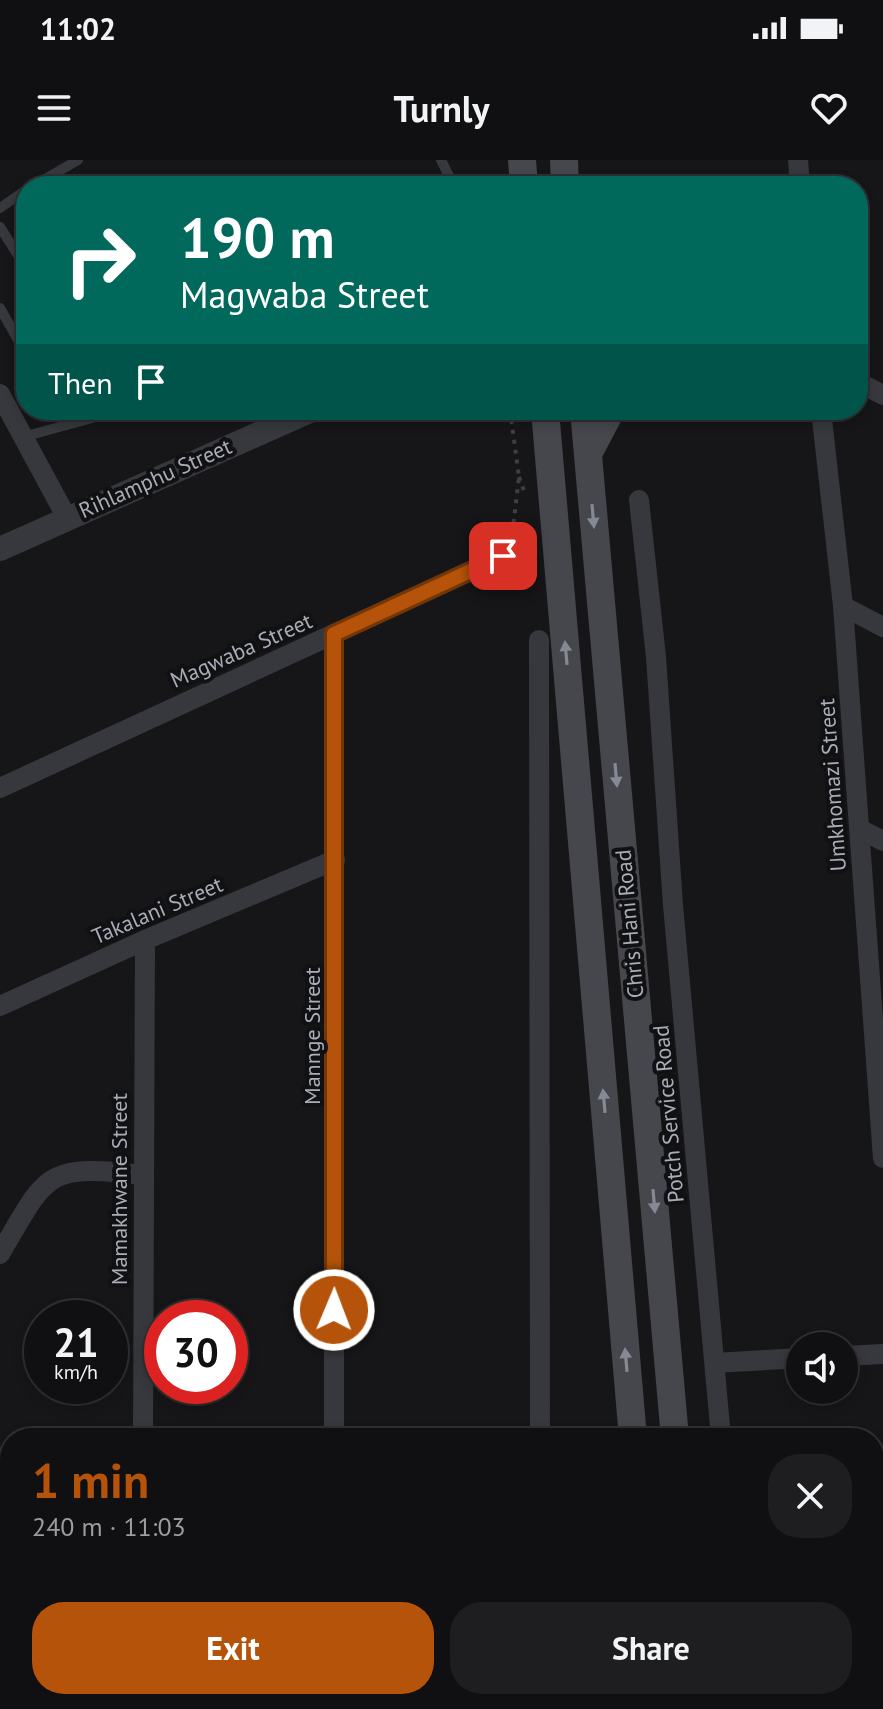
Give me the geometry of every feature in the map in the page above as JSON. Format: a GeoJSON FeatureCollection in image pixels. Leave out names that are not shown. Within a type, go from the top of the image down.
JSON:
{"type":"FeatureCollection","features":[{"type":"Feature","properties":{"kind":"main road","name":"Chris Hani Road"},"geometry":{"type":"LineString","coordinates":[[546,420],[632,1428]]}},
{"type":"Feature","properties":{"kind":"main road","name":"Chris Hani Road"},"geometry":{"type":"LineString","coordinates":[[585,420],[674,1428]]}},
{"type":"Feature","properties":{"kind":"main road"},"geometry":{"type":"LineString","coordinates":[[588,454],[606,420]]}},
{"type":"Feature","properties":{"kind":"street"},"geometry":{"type":"LineString","coordinates":[[0,394],[67,518]]}},
{"type":"Feature","properties":{"kind":"street","name":"Rihlamphu Street"},"geometry":{"type":"LineString","coordinates":[[0,549],[289,420]]}},
{"type":"Feature","properties":{"kind":"street","name":"Umkhomazi Street"},"geometry":{"type":"LineString","coordinates":[[822,420],[843,606],[878,1050],[883,1158]]}},
{"type":"Feature","properties":{"kind":"street","name":"Potch Service Road"},"geometry":{"type":"LineString","coordinates":[[639,500],[656,657],[676,935],[720,1428]]}},
{"type":"Feature","properties":{"kind":"street","name":"Magwaba Street"},"geometry":{"type":"LineString","coordinates":[[0,788],[503,556]]}},
{"type":"Feature","properties":{"kind":"street"},"geometry":{"type":"LineString","coordinates":[[843,606],[883,627]]}},
{"type":"Feature","properties":{"kind":"street","name":"Mannge Street"},"geometry":{"type":"LineString","coordinates":[[334,634],[334,1428]]}},
{"type":"Feature","properties":{"kind":"street"},"geometry":{"type":"LineString","coordinates":[[539,640],[540,1428]]}},
{"type":"Feature","properties":{"kind":"street"},"geometry":{"type":"LineString","coordinates":[[860,829],[883,841]]}},
{"type":"Feature","properties":{"kind":"street","name":"Takalani Street"},"geometry":{"type":"LineString","coordinates":[[0,1006],[145,940],[335,860]]}},
{"type":"Feature","properties":{"kind":"street","name":"Mamakhwane Street"},"geometry":{"type":"LineString","coordinates":[[143,1428],[145,940]]}},
{"type":"Feature","properties":{"kind":"street"},"geometry":{"type":"LineString","coordinates":[[0,1254],[37,1191],[57,1176],[92,1169],[143,1175]]}},
{"type":"Feature","properties":{"kind":"street"},"geometry":{"type":"LineString","coordinates":[[858,1355],[883,1354]]}},
{"type":"Feature","properties":{"kind":"street"},"geometry":{"type":"LineString","coordinates":[[715,1363],[786,1359]]}},
{"type":"Feature","properties":{"kind":"lane"},"geometry":{"type":"LineString","coordinates":[[50,176],[78,160]]}},
{"type":"Feature","properties":{"kind":"lane"},"geometry":{"type":"LineString","coordinates":[[0,227],[16,252]]}},
{"type":"Feature","properties":{"kind":"lane"},"geometry":{"type":"LineString","coordinates":[[0,308],[16,336]]}},
{"type":"Feature","properties":{"kind":"lane"},"geometry":{"type":"LineString","coordinates":[[63,420],[66,425]]}},
{"type":"Feature","properties":{"kind":"lane"},"geometry":{"type":"LineString","coordinates":[[23,437],[84,420]]}},
{"type":"Feature","properties":{"kind":"path"},"geometry":{"type":"LineString","coordinates":[[503,556],[512,540],[519,477],[511,420]]}},
{"type":"Feature","properties":{"kind":"route"},"geometry":{"type":"LineString","coordinates":[[334,1310],[334,634],[503,556]]}}]}
